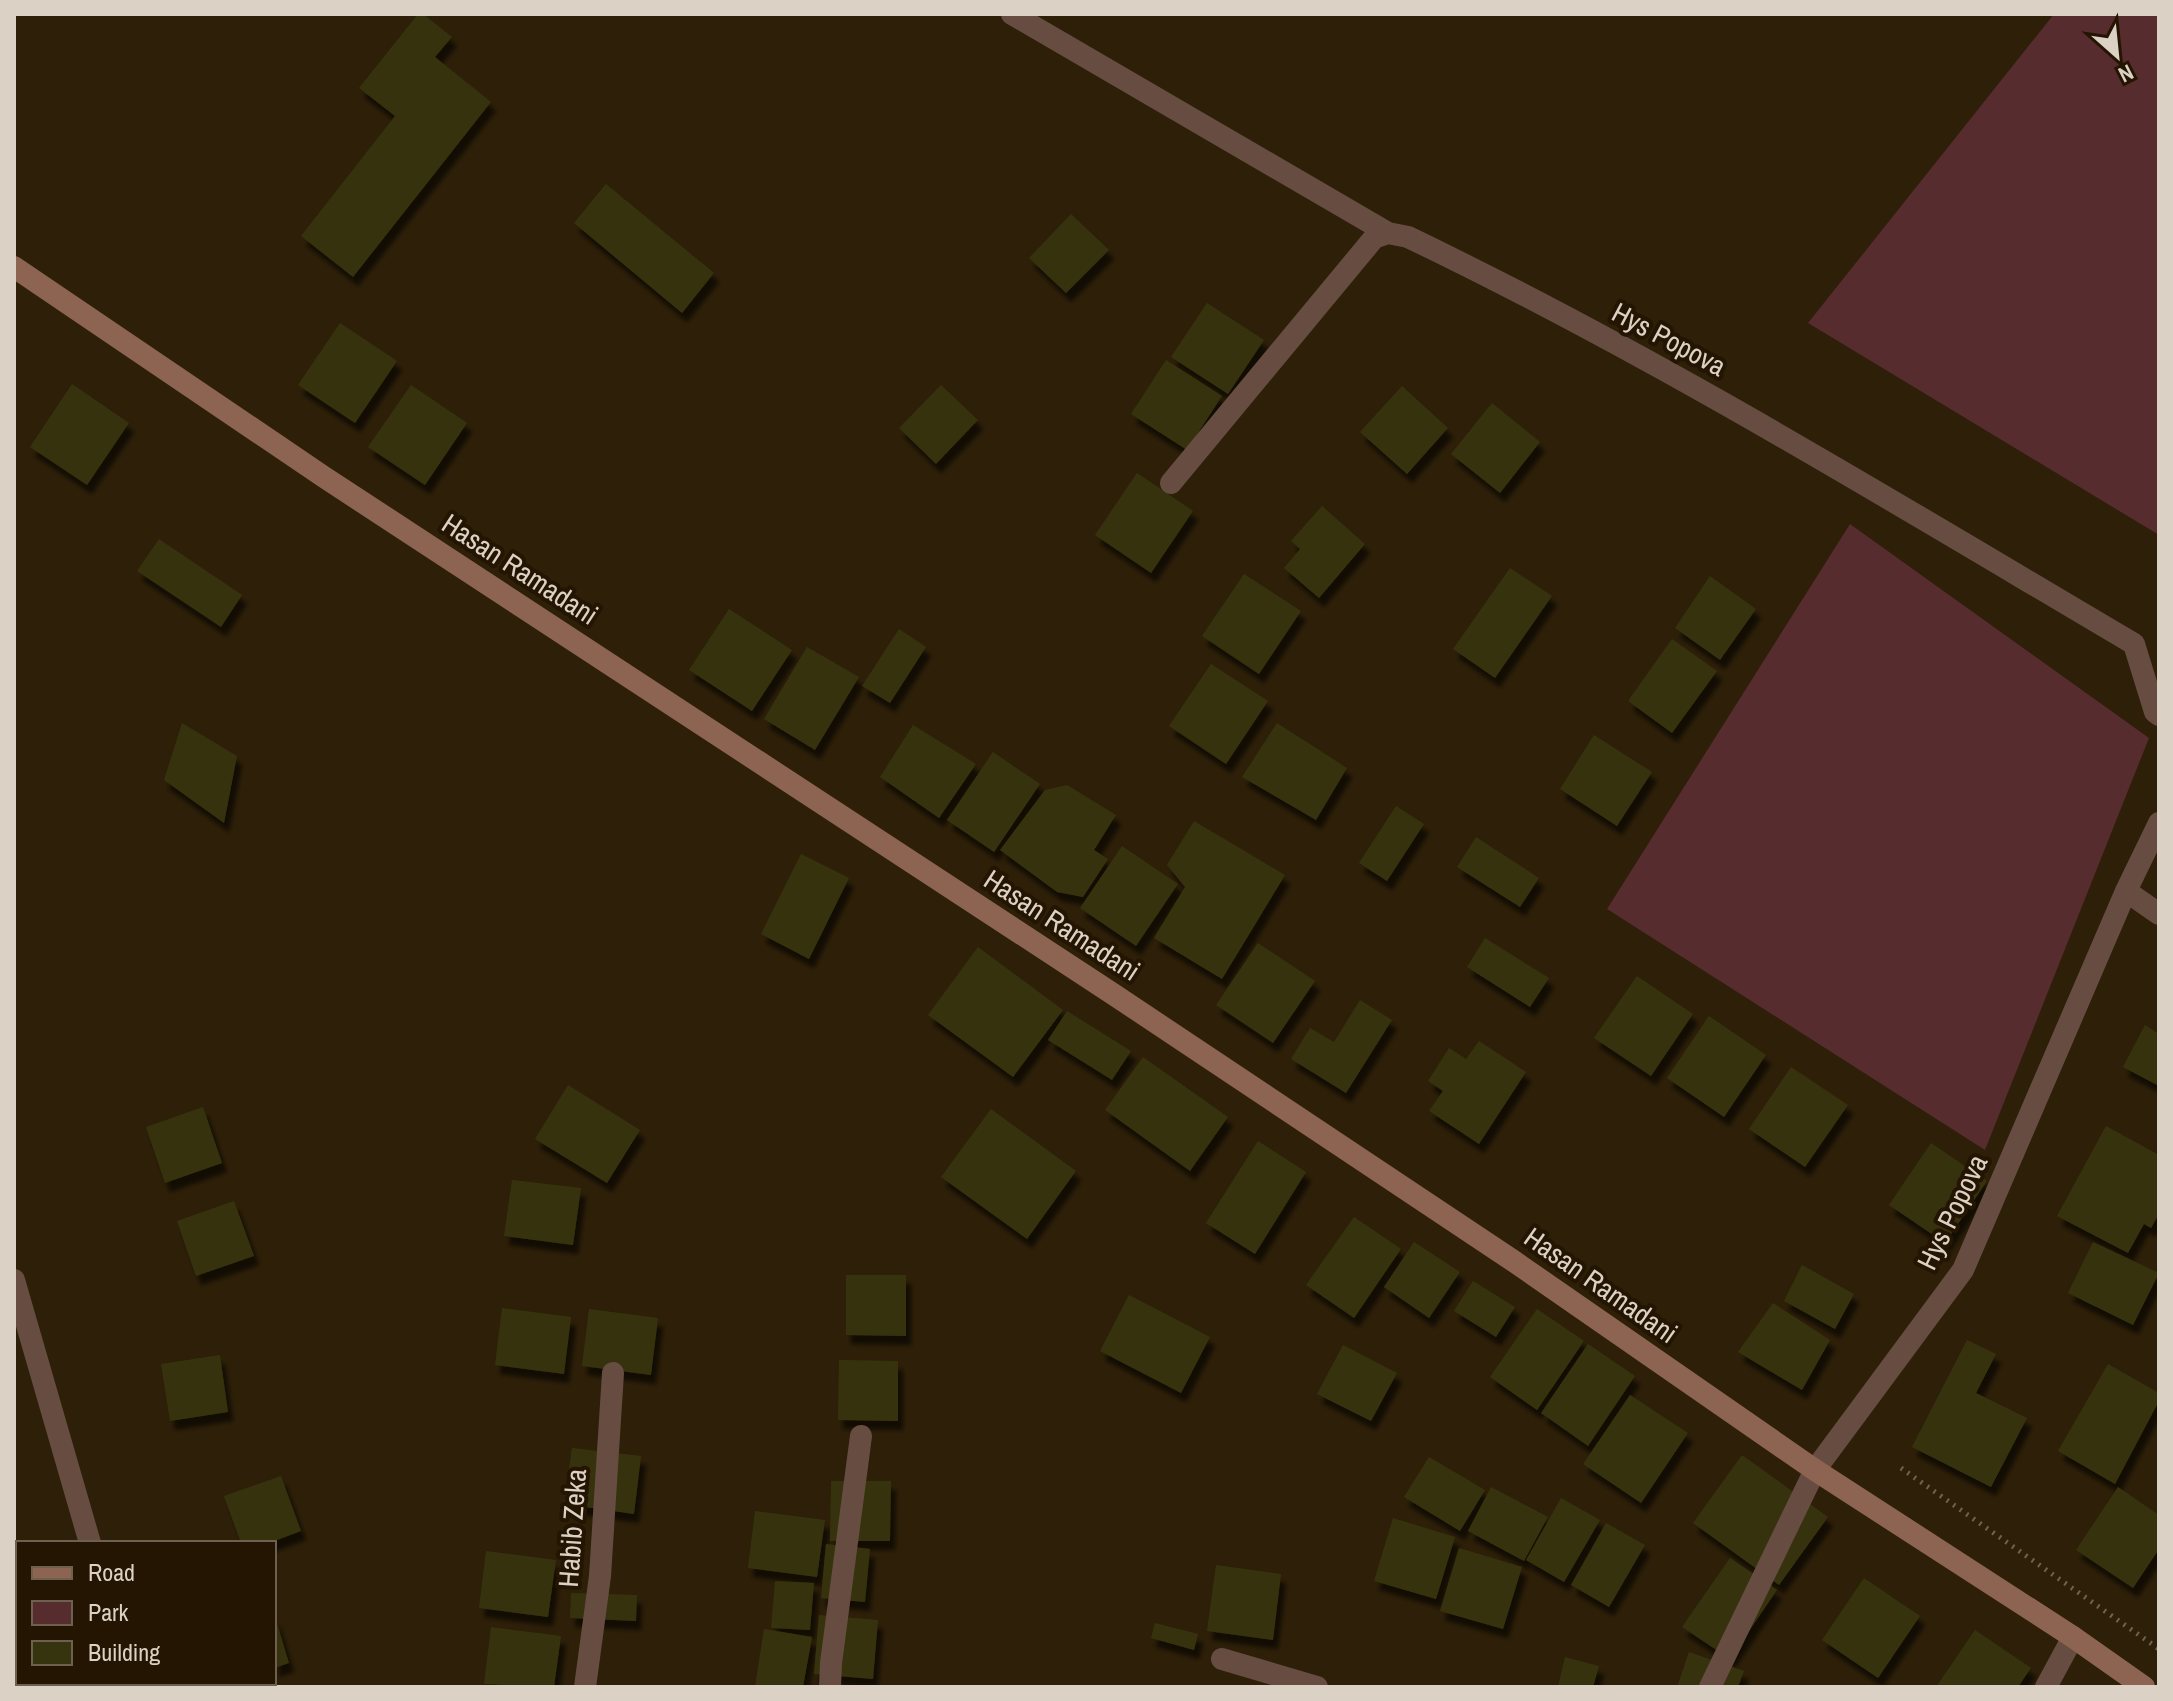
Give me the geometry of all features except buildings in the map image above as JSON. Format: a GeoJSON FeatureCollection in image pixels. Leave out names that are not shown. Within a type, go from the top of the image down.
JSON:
{"type":"FeatureCollection","features":[{"type":"Feature","properties":{"kind":"main road","name":"Hasan Ramadani"},"geometry":{"type":"LineString","coordinates":[[14,267],[324,477],[1446,1216],[1815,1470],[2073,1637],[2144,1687]]}},
{"type":"Feature","properties":{"kind":"street","name":"Hys Popova"},"geometry":{"type":"LineString","coordinates":[[1012,14],[1388,233],[1408,237],[1429,247],[1721,401],[2134,644],[2155,712],[2159,715]]}},
{"type":"Feature","properties":{"kind":"street"},"geometry":{"type":"LineString","coordinates":[[1171,483],[1374,238],[1388,233]]}},
{"type":"Feature","properties":{"kind":"street","name":"Hys Popova"},"geometry":{"type":"LineString","coordinates":[[1710,1687],[1815,1470],[1963,1270],[2126,891],[2159,823]]}},
{"type":"Feature","properties":{"kind":"street"},"geometry":{"type":"LineString","coordinates":[[2126,891],[2159,914]]}},
{"type":"Feature","properties":{"kind":"street"},"geometry":{"type":"LineString","coordinates":[[14,1280],[89,1541]]}},
{"type":"Feature","properties":{"kind":"street","name":"Habib Zeka"},"geometry":{"type":"LineString","coordinates":[[585,1687],[600,1576],[613,1373]]}},
{"type":"Feature","properties":{"kind":"street"},"geometry":{"type":"LineString","coordinates":[[830,1687],[861,1436]]}},
{"type":"Feature","properties":{"kind":"street"},"geometry":{"type":"LineString","coordinates":[[2046,1687],[2073,1637]]}},
{"type":"Feature","properties":{"kind":"street"},"geometry":{"type":"LineString","coordinates":[[1222,1659],[1317,1687]]}},
{"type":"Feature","properties":{"kind":"path"},"geometry":{"type":"LineString","coordinates":[[1901,1468],[2159,1649]]}},
{"type":"Feature","properties":{"kind":"green space"},"geometry":{"type":"Polygon","coordinates":[[[2054,14],[2159,14],[2159,535],[1808,323],[2054,14]]]}},
{"type":"Feature","properties":{"kind":"green space"},"geometry":{"type":"Polygon","coordinates":[[[1850,524],[2149,738],[1985,1150],[1607,909],[1850,524]]]}}]}
